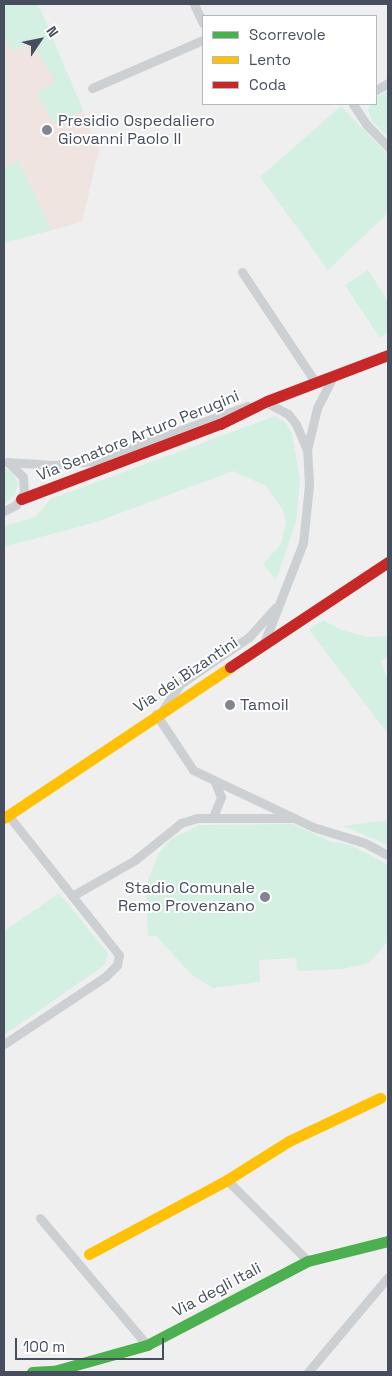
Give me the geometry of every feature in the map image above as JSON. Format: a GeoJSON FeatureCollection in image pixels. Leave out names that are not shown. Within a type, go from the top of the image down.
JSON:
{"type":"FeatureCollection","features":[{"type":"Feature","properties":{"kind":"street"},"geometry":{"type":"LineString","coordinates":[[194,4],[202,21]]}},
{"type":"Feature","properties":{"kind":"street"},"geometry":{"type":"LineString","coordinates":[[92,88],[202,40]]}},
{"type":"Feature","properties":{"kind":"street"},"geometry":{"type":"LineString","coordinates":[[377,89],[388,83]]}},
{"type":"Feature","properties":{"kind":"street"},"geometry":{"type":"LineString","coordinates":[[354,105],[366,124],[388,147]]}},
{"type":"Feature","properties":{"kind":"street"},"geometry":{"type":"LineString","coordinates":[[242,272],[316,383]]}},
{"type":"Feature","properties":{"kind":"street","name":"Via Senatore Arturo Perugini"},"geometry":{"type":"LineString","coordinates":[[5,461],[53,465],[95,461],[232,410],[267,401],[388,355]]}},
{"type":"Feature","properties":{"kind":"street"},"geometry":{"type":"LineString","coordinates":[[249,637],[260,646],[280,604],[303,543],[309,485],[307,450],[317,408],[333,376]]}},
{"type":"Feature","properties":{"kind":"street"},"geometry":{"type":"LineString","coordinates":[[267,401],[288,414],[296,424],[307,450]]}},
{"type":"Feature","properties":{"kind":"street","name":"Via Senatore Arturo Perugini"},"geometry":{"type":"LineString","coordinates":[[21,499],[220,424],[267,401]]}},
{"type":"Feature","properties":{"kind":"street"},"geometry":{"type":"LineString","coordinates":[[4,511],[21,499],[23,478],[5,461]]}},
{"type":"Feature","properties":{"kind":"street","name":"Via dei Bizantini"},"geometry":{"type":"LineString","coordinates":[[6,817],[159,713],[260,646],[291,628],[388,562]]}},
{"type":"Feature","properties":{"kind":"street"},"geometry":{"type":"LineString","coordinates":[[280,604],[278,620],[291,628]]}},
{"type":"Feature","properties":{"kind":"street"},"geometry":{"type":"LineString","coordinates":[[280,604],[249,637],[180,684],[159,713],[184,760],[192,770],[313,827],[365,843],[388,855]]}},
{"type":"Feature","properties":{"kind":"street"},"geometry":{"type":"LineString","coordinates":[[213,780],[221,797],[213,817]]}},
{"type":"Feature","properties":{"kind":"street"},"geometry":{"type":"LineString","coordinates":[[4,1044],[105,978],[116,965],[119,955],[6,817]]}},
{"type":"Feature","properties":{"kind":"street"},"geometry":{"type":"LineString","coordinates":[[72,896],[135,860],[181,823],[213,817],[297,818]]}},
{"type":"Feature","properties":{"kind":"street"},"geometry":{"type":"LineString","coordinates":[[89,1254],[227,1180],[289,1141],[380,1098]]}},
{"type":"Feature","properties":{"kind":"street"},"geometry":{"type":"LineString","coordinates":[[227,1180],[308,1261]]}},
{"type":"Feature","properties":{"kind":"street"},"geometry":{"type":"LineString","coordinates":[[40,1218],[147,1346]]}},
{"type":"Feature","properties":{"kind":"street","name":"Via degli Itali"},"geometry":{"type":"LineString","coordinates":[[32,1372],[54,1371],[147,1346],[308,1261],[388,1241]]}},
{"type":"Feature","properties":{"kind":"street"},"geometry":{"type":"LineString","coordinates":[[308,1372],[388,1277]]}},
{"type":"Feature","properties":{"kind":"shaded area","name":"Presidio Ospedaliero Giovanni Paolo II"},"geometry":{"type":"Polygon","coordinates":[[[4,4],[38,4],[99,150],[82,222],[4,243],[4,4]]]}},
{"type":"Feature","properties":{"kind":"green space"},"geometry":{"type":"Polygon","coordinates":[[[4,4],[38,4],[83,110],[54,123],[37,93],[55,81],[31,41],[13,52],[4,36],[4,4]]]}},
{"type":"Feature","properties":{"kind":"green space"},"geometry":{"type":"Polygon","coordinates":[[[388,91],[388,137],[371,120],[368,109],[370,105],[377,105],[377,96],[388,91]]]}},
{"type":"Feature","properties":{"kind":"green space"},"geometry":{"type":"Polygon","coordinates":[[[341,106],[388,155],[388,213],[328,270],[260,177],[341,106]]]}},
{"type":"Feature","properties":{"kind":"green space"},"geometry":{"type":"Polygon","coordinates":[[[18,160],[51,230],[4,243],[4,168],[18,160]]]}},
{"type":"Feature","properties":{"kind":"green space"},"geometry":{"type":"Polygon","coordinates":[[[368,270],[388,301],[388,332],[380,338],[345,285],[368,270]]]}},
{"type":"Feature","properties":{"kind":"green space"},"geometry":{"type":"Polygon","coordinates":[[[275,416],[285,422],[292,433],[300,481],[296,522],[276,580],[263,564],[281,544],[286,522],[283,510],[266,486],[233,471],[96,522],[4,547],[4,526],[35,517],[51,499],[275,416]]]}},
{"type":"Feature","properties":{"kind":"green space"},"geometry":{"type":"Polygon","coordinates":[[[4,468],[12,472],[18,483],[15,495],[4,504],[4,468]]]}},
{"type":"Feature","properties":{"kind":"green space"},"geometry":{"type":"Polygon","coordinates":[[[323,620],[342,630],[367,637],[388,636],[388,658],[380,661],[388,678],[388,734],[309,630],[323,620]]]}},
{"type":"Feature","properties":{"kind":"green space"},"geometry":{"type":"Polygon","coordinates":[[[388,820],[388,845],[343,826],[388,820]]]}},
{"type":"Feature","properties":{"kind":"green space","name":"Stadio Comunale Remo Provenzano"},"geometry":{"type":"Polygon","coordinates":[[[293,824],[329,841],[351,845],[388,865],[388,941],[369,963],[342,969],[297,971],[296,958],[259,960],[260,982],[212,988],[191,974],[156,936],[148,936],[146,886],[159,853],[170,840],[199,825],[293,824]]]}},
{"type":"Feature","properties":{"kind":"green space"},"geometry":{"type":"Polygon","coordinates":[[[59,893],[108,953],[105,965],[4,1035],[4,931],[59,893]]]}},
{"type":"Feature","properties":{"kind":"traffic: fast"},"geometry":{"type":"LineString","coordinates":[[32,1372],[54,1371],[147,1345],[308,1261],[388,1241]]}},
{"type":"Feature","properties":{"kind":"traffic: slow"},"geometry":{"type":"LineString","coordinates":[[4,818],[230,667]]}},
{"type":"Feature","properties":{"kind":"traffic: slow"},"geometry":{"type":"LineString","coordinates":[[89,1254],[227,1180],[289,1141],[380,1098]]}},
{"type":"Feature","properties":{"kind":"traffic: jam"},"geometry":{"type":"LineString","coordinates":[[21,499],[220,424],[267,401],[388,355]]}},
{"type":"Feature","properties":{"kind":"traffic: jam"},"geometry":{"type":"LineString","coordinates":[[230,667],[388,562]]}},
{"type":"Feature","properties":{"kind":"place","name":"Presidio Ospedaliero Giovanni Paolo II"},"geometry":{"type":"Point","coordinates":[47,130]}},
{"type":"Feature","properties":{"kind":"place","name":"Tamoil"},"geometry":{"type":"Point","coordinates":[230,705]}},
{"type":"Feature","properties":{"kind":"place","name":"Stadio Comunale Remo Provenzano"},"geometry":{"type":"Point","coordinates":[265,897]}}]}
